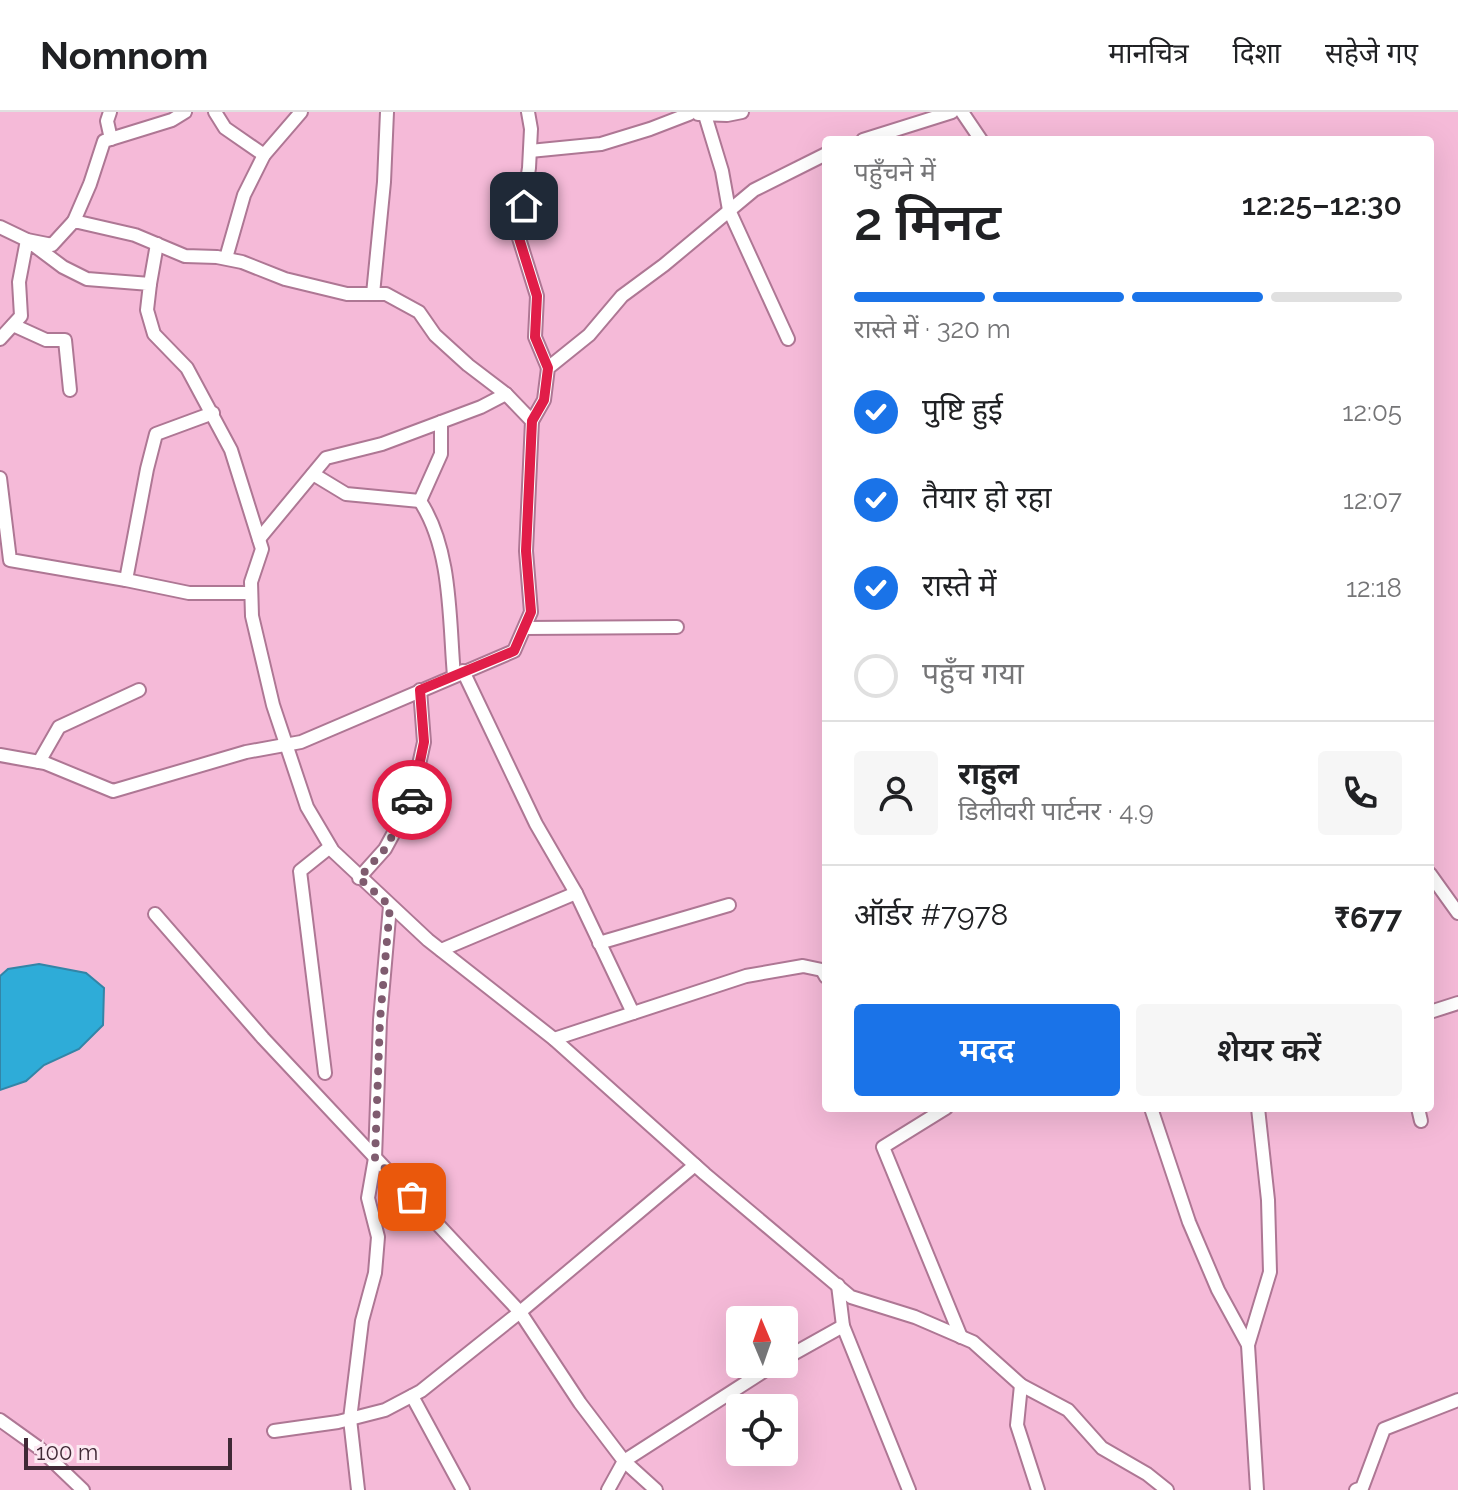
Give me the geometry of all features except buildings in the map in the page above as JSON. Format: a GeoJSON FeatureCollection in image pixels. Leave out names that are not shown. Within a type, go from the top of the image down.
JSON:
{"type":"FeatureCollection","features":[{"type":"Feature","properties":{"kind":"street"},"geometry":{"type":"LineString","coordinates":[[110,112],[107,121],[111,139]]}},
{"type":"Feature","properties":{"kind":"street"},"geometry":{"type":"LineString","coordinates":[[27,240],[52,245],[74,221],[104,141],[172,120],[185,112]]}},
{"type":"Feature","properties":{"kind":"street"},"geometry":{"type":"LineString","coordinates":[[215,112],[225,128],[264,155]]}},
{"type":"Feature","properties":{"kind":"street"},"geometry":{"type":"LineString","coordinates":[[226,258],[244,195],[264,155],[301,112]]}},
{"type":"Feature","properties":{"kind":"street"},"geometry":{"type":"LineString","coordinates":[[373,294],[387,112]]}},
{"type":"Feature","properties":{"kind":"street"},"geometry":{"type":"LineString","coordinates":[[0,755],[39,762],[113,791],[246,752],[301,742],[514,651],[531,612],[526,551],[532,421],[544,400],[548,368],[535,337],[537,296],[518,235],[530,151],[528,112]]}},
{"type":"Feature","properties":{"kind":"street"},"geometry":{"type":"LineString","coordinates":[[530,151],[601,144],[650,129],[686,113],[727,115],[742,112]]}},
{"type":"Feature","properties":{"kind":"street"},"geometry":{"type":"LineString","coordinates":[[873,136],[922,116],[952,112]]}},
{"type":"Feature","properties":{"kind":"street"},"geometry":{"type":"LineString","coordinates":[[962,112],[978,136]]}},
{"type":"Feature","properties":{"kind":"street"},"geometry":{"type":"LineString","coordinates":[[705,115],[722,171],[729,210],[788,339]]}},
{"type":"Feature","properties":{"kind":"street"},"geometry":{"type":"LineString","coordinates":[[548,368],[589,335],[622,296],[754,190],[822,156]]}},
{"type":"Feature","properties":{"kind":"street"},"geometry":{"type":"LineString","coordinates":[[74,221],[135,235],[185,256],[226,258],[285,279],[347,294],[386,294],[419,312],[435,335],[506,394],[532,421]]}},
{"type":"Feature","properties":{"kind":"street"},"geometry":{"type":"LineString","coordinates":[[0,227],[27,240],[63,267],[87,279],[150,284]]}},
{"type":"Feature","properties":{"kind":"street"},"geometry":{"type":"LineString","coordinates":[[0,339],[21,316],[19,282],[27,240]]}},
{"type":"Feature","properties":{"kind":"street"},"geometry":{"type":"LineString","coordinates":[[157,244],[147,310],[154,334],[187,368],[231,450],[262,549],[251,582],[251,593],[256,631],[273,705],[307,807],[330,847],[390,906],[554,1039],[695,1165],[851,1297],[915,1317],[973,1342],[1021,1385],[1068,1410],[1102,1448],[1147,1474],[1167,1490]]}},
{"type":"Feature","properties":{"kind":"street"},"geometry":{"type":"LineString","coordinates":[[13,325],[46,340],[65,340],[70,390]]}},
{"type":"Feature","properties":{"kind":"street"},"geometry":{"type":"LineString","coordinates":[[259,539],[326,458],[382,444],[506,394]]}},
{"type":"Feature","properties":{"kind":"street"},"geometry":{"type":"LineString","coordinates":[[126,580],[156,434],[213,413]]}},
{"type":"Feature","properties":{"kind":"street"},"geometry":{"type":"LineString","coordinates":[[420,501],[441,454],[441,422]]}},
{"type":"Feature","properties":{"kind":"street"},"geometry":{"type":"LineString","coordinates":[[313,474],[346,494],[420,501]]}},
{"type":"Feature","properties":{"kind":"street"},"geometry":{"type":"LineString","coordinates":[[0,478],[10,560],[189,593],[251,593]]}},
{"type":"Feature","properties":{"kind":"street"},"geometry":{"type":"LineString","coordinates":[[420,501],[433,522],[447,584],[458,674],[536,824],[576,893],[633,1013]]}},
{"type":"Feature","properties":{"kind":"street"},"geometry":{"type":"LineString","coordinates":[[525,628],[677,627]]}},
{"type":"Feature","properties":{"kind":"street"},"geometry":{"type":"LineString","coordinates":[[39,762],[59,727],[139,690]]}},
{"type":"Feature","properties":{"kind":"street"},"geometry":{"type":"LineString","coordinates":[[359,878],[385,849],[411,801],[424,742],[420,690]]}},
{"type":"Feature","properties":{"kind":"street"},"geometry":{"type":"LineString","coordinates":[[325,1073],[300,871],[330,847]]}},
{"type":"Feature","properties":{"kind":"street"},"geometry":{"type":"LineString","coordinates":[[1434,880],[1458,913]]}},
{"type":"Feature","properties":{"kind":"street"},"geometry":{"type":"LineString","coordinates":[[441,950],[576,893]]}},
{"type":"Feature","properties":{"kind":"street"},"geometry":{"type":"LineString","coordinates":[[599,943],[729,905]]}},
{"type":"Feature","properties":{"kind":"street"},"geometry":{"type":"LineString","coordinates":[[358,1490],[350,1419],[362,1321],[375,1273],[378,1237],[368,1198],[375,1158],[380,1020],[390,906]]}},
{"type":"Feature","properties":{"kind":"street"},"geometry":{"type":"LineString","coordinates":[[155,914],[263,1038],[520,1312],[580,1403],[624,1461],[656,1490]]}},
{"type":"Feature","properties":{"kind":"street"},"geometry":{"type":"LineString","coordinates":[[554,1039],[746,976],[803,966],[822,970]]}},
{"type":"Feature","properties":{"kind":"street"},"geometry":{"type":"LineString","coordinates":[[1434,1011],[1458,1003]]}},
{"type":"Feature","properties":{"kind":"street"},"geometry":{"type":"LineString","coordinates":[[919,1112],[924,1120]]}},
{"type":"Feature","properties":{"kind":"street"},"geometry":{"type":"LineString","coordinates":[[939,1112],[883,1147],[961,1337]]}},
{"type":"Feature","properties":{"kind":"street"},"geometry":{"type":"LineString","coordinates":[[1152,1112],[1189,1222],[1218,1290],[1248,1345]]}},
{"type":"Feature","properties":{"kind":"street"},"geometry":{"type":"LineString","coordinates":[[1257,1490],[1248,1345],[1270,1272],[1268,1200],[1258,1112]]}},
{"type":"Feature","properties":{"kind":"street"},"geometry":{"type":"LineString","coordinates":[[1419,1112],[1421,1121]]}},
{"type":"Feature","properties":{"kind":"street"},"geometry":{"type":"LineString","coordinates":[[274,1431],[350,1419],[385,1410],[412,1396],[520,1312],[695,1165]]}},
{"type":"Feature","properties":{"kind":"street"},"geometry":{"type":"LineString","coordinates":[[838,1285],[843,1326],[909,1490]]}},
{"type":"Feature","properties":{"kind":"street"},"geometry":{"type":"LineString","coordinates":[[798,1351],[843,1326]]}},
{"type":"Feature","properties":{"kind":"street"},"geometry":{"type":"LineString","coordinates":[[608,1490],[624,1461],[753,1378]]}},
{"type":"Feature","properties":{"kind":"street"},"geometry":{"type":"LineString","coordinates":[[1021,1385],[1017,1425],[1038,1490]]}},
{"type":"Feature","properties":{"kind":"street"},"geometry":{"type":"LineString","coordinates":[[412,1396],[463,1490]]}},
{"type":"Feature","properties":{"kind":"street"},"geometry":{"type":"LineString","coordinates":[[1356,1490],[1362,1488],[1384,1429],[1458,1400]]}},
{"type":"Feature","properties":{"kind":"street"},"geometry":{"type":"LineString","coordinates":[[0,1420],[39,1448],[83,1490]]}},
{"type":"Feature","properties":{"kind":"water"},"geometry":{"type":"Polygon","coordinates":[[[39,964],[86,973],[104,988],[103,1025],[79,1049],[44,1065],[26,1081],[0,1090],[0,976],[8,969],[39,964]]]}},
{"type":"Feature","properties":{"kind":"way so far"},"geometry":{"type":"LineString","coordinates":[[412,800],[385,849],[359,878],[390,906],[380,1020],[375,1158],[412,1197]]}},
{"type":"Feature","properties":{"kind":"route"},"geometry":{"type":"LineString","coordinates":[[412,800],[424,742],[420,690],[514,651],[531,612],[526,551],[532,421],[544,400],[548,368],[535,337],[537,296],[518,235],[524,206]]}}]}
